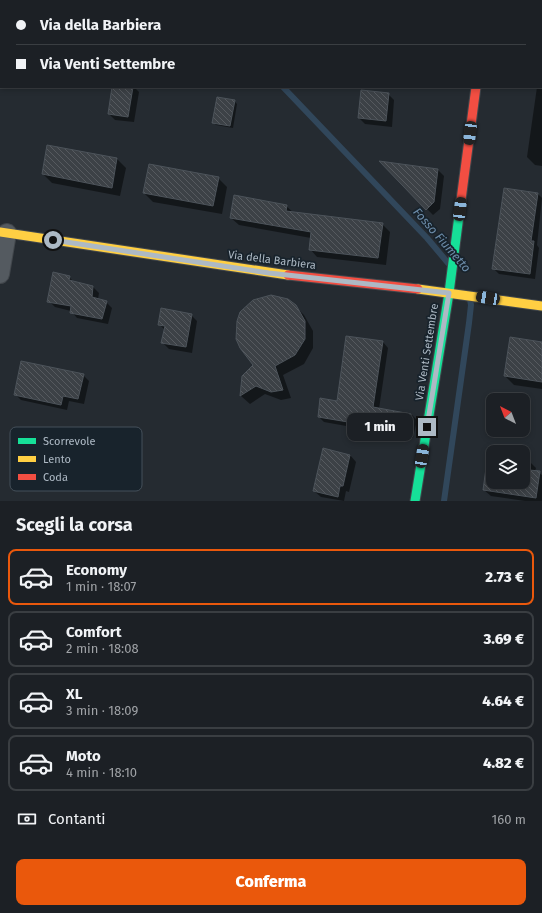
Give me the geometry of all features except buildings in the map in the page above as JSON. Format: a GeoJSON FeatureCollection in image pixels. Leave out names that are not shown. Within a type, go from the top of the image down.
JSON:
{"type":"FeatureCollection","features":[{"type":"Feature","properties":{"kind":"street","name":"Via Venti Settembre"},"geometry":{"type":"LineString","coordinates":[[415,501],[455,255],[476,88]]}},
{"type":"Feature","properties":{"kind":"street"},"geometry":{"type":"LineString","coordinates":[[0,274],[4,233]]}},
{"type":"Feature","properties":{"kind":"street","name":"Via della Barbiera"},"geometry":{"type":"LineString","coordinates":[[4,233],[269,273],[461,294],[542,306]]}},
{"type":"Feature","properties":{"kind":"waterway","name":"Fosso Fiumetto"},"geometry":{"type":"LineString","coordinates":[[284,88],[427,238],[448,263]]}},
{"type":"Feature","properties":{"kind":"waterway","name":"Fosso Fiumetto"},"geometry":{"type":"LineString","coordinates":[[444,501],[469,323],[471,305],[470,299]]}},
{"type":"Feature","properties":{"kind":"traffic: fast"},"geometry":{"type":"LineString","coordinates":[[415,501],[449,293],[461,200]]}},
{"type":"Feature","properties":{"kind":"traffic: slow"},"geometry":{"type":"LineString","coordinates":[[0,232],[288,275]]}},
{"type":"Feature","properties":{"kind":"traffic: slow"},"geometry":{"type":"LineString","coordinates":[[418,289],[542,306]]}},
{"type":"Feature","properties":{"kind":"traffic: jam"},"geometry":{"type":"LineString","coordinates":[[461,200],[476,88]]}},
{"type":"Feature","properties":{"kind":"traffic: jam"},"geometry":{"type":"LineString","coordinates":[[288,275],[418,289]]}},
{"type":"Feature","properties":{"kind":"route"},"geometry":{"type":"LineString","coordinates":[[53,240],[269,273],[449,293],[427,427]]}}]}
